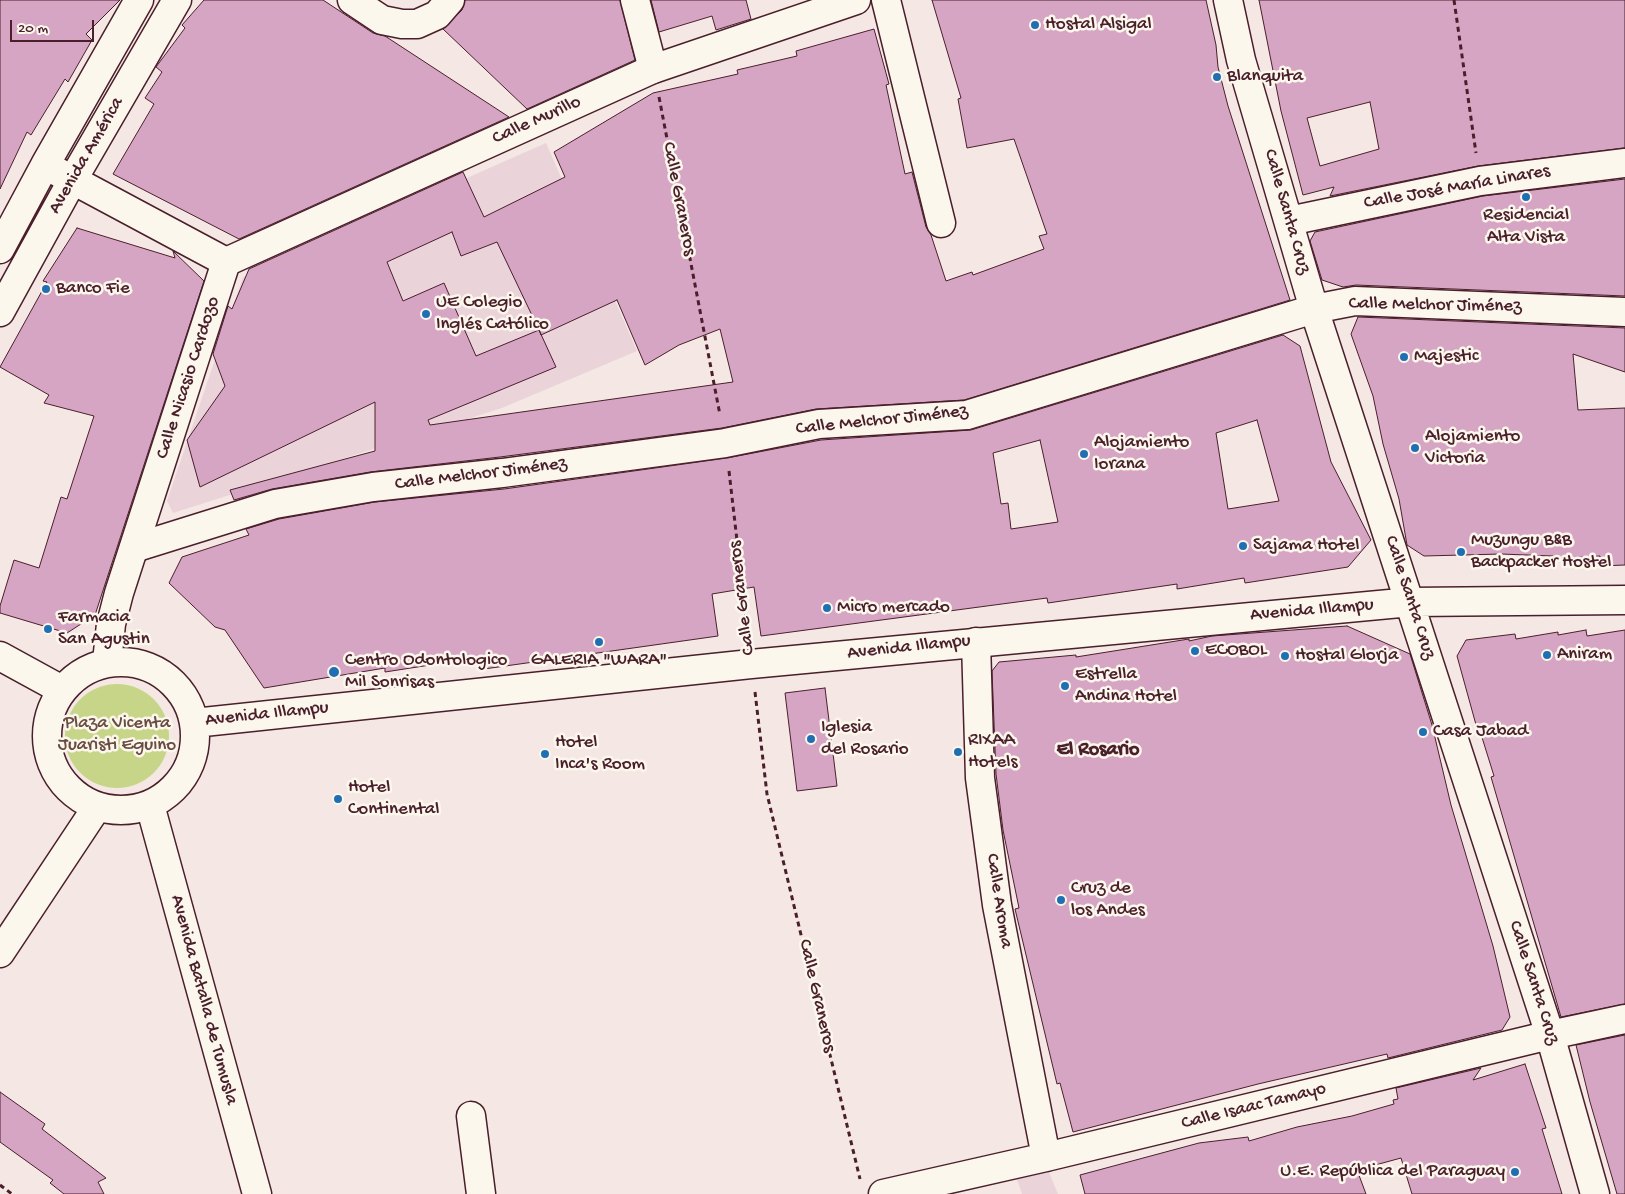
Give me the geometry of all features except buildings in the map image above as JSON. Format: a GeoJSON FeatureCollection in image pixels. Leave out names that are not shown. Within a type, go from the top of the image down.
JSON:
{"type":"FeatureCollection","features":[{"type":"Feature","properties":{"kind":"street","name":"Avenida América"},"geometry":{"type":"LineString","coordinates":[[0,249],[45,165],[139,0]]}},
{"type":"Feature","properties":{"kind":"street","name":"Avenida América"},"geometry":{"type":"LineString","coordinates":[[0,312],[72,182],[177,0]]}},
{"type":"Feature","properties":{"kind":"street"},"geometry":{"type":"LineString","coordinates":[[352,0],[382,20],[402,24],[417,24],[436,14],[450,0]]}},
{"type":"Feature","properties":{"kind":"street"},"geometry":{"type":"LineString","coordinates":[[635,0],[654,69]]}},
{"type":"Feature","properties":{"kind":"street","name":"Calle Murillo"},"geometry":{"type":"LineString","coordinates":[[226,262],[654,69],[856,0]]}},
{"type":"Feature","properties":{"kind":"street"},"geometry":{"type":"LineString","coordinates":[[886,0],[941,223]]}},
{"type":"Feature","properties":{"kind":"street","name":"Calle Santa Cruz"},"geometry":{"type":"LineString","coordinates":[[1228,0],[1241,60],[1314,308],[1550,1035],[1595,1194]]}},
{"type":"Feature","properties":{"kind":"street","name":"Calle José María Linares"},"geometry":{"type":"LineString","coordinates":[[1289,221],[1480,181],[1625,162]]}},
{"type":"Feature","properties":{"kind":"street"},"geometry":{"type":"LineString","coordinates":[[45,165],[72,182],[226,262]]}},
{"type":"Feature","properties":{"kind":"street","name":"Calle Nicasio Cardozo"},"geometry":{"type":"LineString","coordinates":[[107,662],[115,606],[226,262]]}},
{"type":"Feature","properties":{"kind":"street","name":"Calle Melchor Jiménez"},"geometry":{"type":"LineString","coordinates":[[134,548],[276,504],[373,487],[502,473],[725,443],[819,424],[967,414],[1314,308],[1354,301],[1625,312]]}},
{"type":"Feature","properties":{"kind":"street","name":"Avenida Illampu"},"geometry":{"type":"LineString","coordinates":[[194,723],[751,664],[1410,602],[1625,600]]}},
{"type":"Feature","properties":{"kind":"street","name":"Calle Aroma"},"geometry":{"type":"LineString","coordinates":[[976,642],[980,778],[997,905],[1046,1157]]}},
{"type":"Feature","properties":{"kind":"street"},"geometry":{"type":"LineString","coordinates":[[0,656],[62,690]]}},
{"type":"Feature","properties":{"kind":"street"},"geometry":{"type":"LineString","coordinates":[[107,662],[130,662],[153,668],[166,677],[186,700],[194,723],[194,748],[186,772],[171,791],[150,805],[133,810],[115,811],[97,808],[76,797],[60,780],[50,758],[46,735],[50,711],[62,690],[74,678],[90,668],[107,662]]}},
{"type":"Feature","properties":{"kind":"street","name":"Avenida Batalla de Tumusla"},"geometry":{"type":"LineString","coordinates":[[150,805],[257,1194]]}},
{"type":"Feature","properties":{"kind":"street"},"geometry":{"type":"LineString","coordinates":[[0,953],[97,808]]}},
{"type":"Feature","properties":{"kind":"street","name":"Calle Isaac Tamayo"},"geometry":{"type":"LineString","coordinates":[[872,1189],[1046,1157],[1550,1035],[1625,1019]]}},
{"type":"Feature","properties":{"kind":"street"},"geometry":{"type":"LineString","coordinates":[[471,1116],[481,1194]]}},
{"type":"Feature","properties":{"kind":"path"},"geometry":{"type":"LineString","coordinates":[[1454,0],[1480,181]]}},
{"type":"Feature","properties":{"kind":"path","name":"Calle Graneros"},"geometry":{"type":"LineString","coordinates":[[654,69],[725,443],[768,794],[872,1189]]}},
{"type":"Feature","properties":{"kind":"path"},"geometry":{"type":"LineString","coordinates":[[0,1185],[12,1194]]}},
{"type":"Feature","properties":{"kind":"shaded area","name":"UE Colegio Inglés Católico"},"geometry":{"type":"Polygon","coordinates":[[[546,143],[637,351],[502,408],[173,513],[167,501],[243,277],[546,143]]]}},
{"type":"Feature","properties":{"kind":"shaded area"},"geometry":{"type":"Polygon","coordinates":[[[1048,1170],[1058,1194],[1022,1194],[1015,1174],[1048,1170]]]}},
{"type":"Feature","properties":{"kind":"green space","name":"Plaza Vicenta Juaristi Eguino"},"geometry":{"type":"Polygon","coordinates":[[[117,684],[137,688],[154,699],[165,716],[169,736],[165,756],[154,773],[137,784],[117,788],[97,784],[80,773],[69,756],[65,736],[69,716],[80,699],[97,688],[117,684]]]}},
{"type":"Feature","properties":{"kind":"place","name":"Hostal Alsigal"},"geometry":{"type":"Point","coordinates":[1035,25]}},
{"type":"Feature","properties":{"kind":"place","name":"Blanquita"},"geometry":{"type":"Point","coordinates":[1217,77]}},
{"type":"Feature","properties":{"kind":"place","name":"Residencial Alta Vista"},"geometry":{"type":"Point","coordinates":[1526,197]}},
{"type":"Feature","properties":{"kind":"place","name":"Banco Fie"},"geometry":{"type":"Point","coordinates":[46,289]}},
{"type":"Feature","properties":{"kind":"place","name":"UE Colegio Inglés Católico"},"geometry":{"type":"Point","coordinates":[426,314]}},
{"type":"Feature","properties":{"kind":"place","name":"Majestic"},"geometry":{"type":"Point","coordinates":[1404,357]}},
{"type":"Feature","properties":{"kind":"place","name":"Alojamiento Victoria"},"geometry":{"type":"Point","coordinates":[1415,448]}},
{"type":"Feature","properties":{"kind":"place","name":"Alojamiento Iorana"},"geometry":{"type":"Point","coordinates":[1084,454]}},
{"type":"Feature","properties":{"kind":"place","name":"Sajama Hotel"},"geometry":{"type":"Point","coordinates":[1243,546]}},
{"type":"Feature","properties":{"kind":"place","name":"Muzungu B&B Backpacker Hostel"},"geometry":{"type":"Point","coordinates":[1461,552]}},
{"type":"Feature","properties":{"kind":"place","name":"Micro mercado"},"geometry":{"type":"Point","coordinates":[827,608]}},
{"type":"Feature","properties":{"kind":"place","name":"Farmacia San Agustin"},"geometry":{"type":"Point","coordinates":[48,629]}},
{"type":"Feature","properties":{"kind":"place","name":"GALERIA \"WARA\""},"geometry":{"type":"Point","coordinates":[599,642]}},
{"type":"Feature","properties":{"kind":"place","name":"ECOBOL"},"geometry":{"type":"Point","coordinates":[1195,651]}},
{"type":"Feature","properties":{"kind":"place","name":"Aniram"},"geometry":{"type":"Point","coordinates":[1547,655]}},
{"type":"Feature","properties":{"kind":"place","name":"Hostal Glorja"},"geometry":{"type":"Point","coordinates":[1285,656]}},
{"type":"Feature","properties":{"kind":"place","name":"Centro Odontologico Mil Sonrisas"},"geometry":{"type":"Point","coordinates":[334,672]}},
{"type":"Feature","properties":{"kind":"place","name":"Estrella Andina Hotel"},"geometry":{"type":"Point","coordinates":[1065,686]}},
{"type":"Feature","properties":{"kind":"place","name":"Casa Jabad"},"geometry":{"type":"Point","coordinates":[1423,732]}},
{"type":"Feature","properties":{"kind":"place","name":"Iglesia del Rosario"},"geometry":{"type":"Point","coordinates":[811,739]}},
{"type":"Feature","properties":{"kind":"place","name":"RIXAA Hotels"},"geometry":{"type":"Point","coordinates":[958,752]}},
{"type":"Feature","properties":{"kind":"place","name":"Hotel Inca's Room"},"geometry":{"type":"Point","coordinates":[545,754]}},
{"type":"Feature","properties":{"kind":"place","name":"Hotel Continental"},"geometry":{"type":"Point","coordinates":[338,799]}},
{"type":"Feature","properties":{"kind":"place","name":"Cruz de los Andes"},"geometry":{"type":"Point","coordinates":[1061,900]}},
{"type":"Feature","properties":{"kind":"place","name":"U.E. República del Paraguay"},"geometry":{"type":"Point","coordinates":[1515,1172]}},
{"type":"Feature","properties":{"kind":"district","name":"El Rosario"},"geometry":{"type":"Point","coordinates":[1098,751]}}]}
